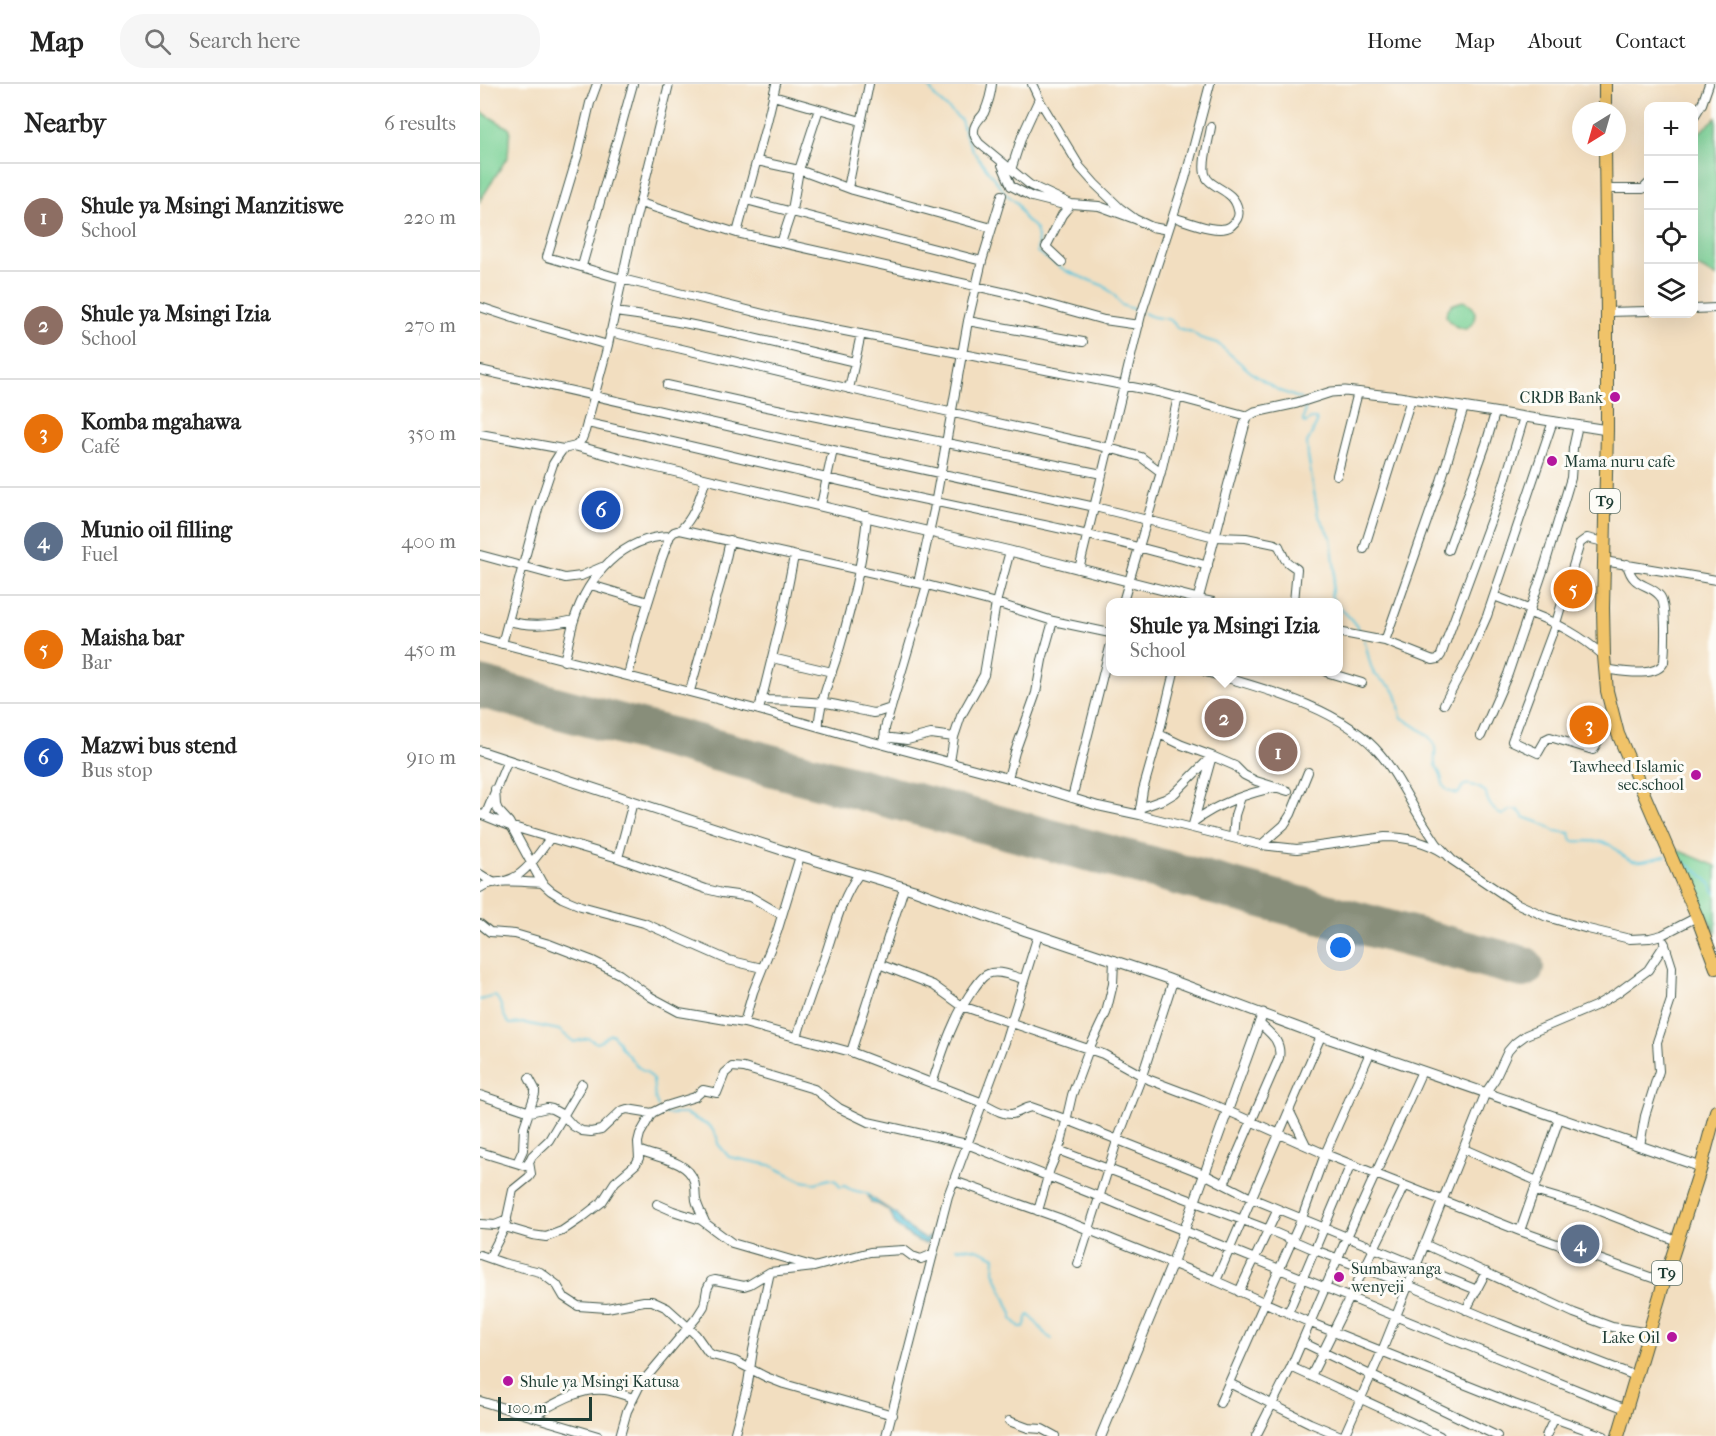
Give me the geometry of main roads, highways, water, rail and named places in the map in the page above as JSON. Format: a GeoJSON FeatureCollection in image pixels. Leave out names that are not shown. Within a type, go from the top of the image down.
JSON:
{"type":"FeatureCollection","features":[{"type":"Feature","properties":{"kind":"highway"},"geometry":{"type":"LineString","coordinates":[[1605,84],[1605,102]]}},
{"type":"Feature","properties":{"kind":"highway","name":"T9"},"geometry":{"type":"LineString","coordinates":[[1605,156],[1607,430],[1604,663],[1606,691],[1613,717],[1716,968]]}},
{"type":"Feature","properties":{"kind":"highway","name":"T9"},"geometry":{"type":"LineString","coordinates":[[1618,1436],[1701,1167],[1716,1111]]}},
{"type":"Feature","properties":{"kind":"water"},"geometry":{"type":"Polygon","coordinates":[[[868,1195],[897,1215],[911,1230],[925,1239],[931,1236],[927,1243],[901,1230],[894,1222],[890,1212],[871,1203],[868,1195]]]}},
{"type":"Feature","properties":{"kind":"waterway"},"geometry":{"type":"LineString","coordinates":[[927,84],[936,98],[961,120],[973,151],[1006,194],[1017,203],[1024,218],[1035,228],[1038,237],[1037,252],[1066,271],[1104,286],[1121,305],[1139,311]]}},
{"type":"Feature","properties":{"kind":"waterway"},"geometry":{"type":"LineString","coordinates":[[1144,313],[1167,319],[1177,328],[1217,343],[1253,374],[1278,390],[1301,399]]}},
{"type":"Feature","properties":{"kind":"waterway"},"geometry":{"type":"LineString","coordinates":[[1303,404],[1305,410],[1303,421],[1305,423],[1316,419],[1317,423],[1307,443],[1308,456],[1318,515],[1331,537],[1335,571],[1332,598]]}},
{"type":"Feature","properties":{"kind":"waterway"},"geometry":{"type":"LineString","coordinates":[[1343,611],[1352,619],[1362,635]]}},
{"type":"Feature","properties":{"kind":"waterway"},"geometry":{"type":"LineString","coordinates":[[1364,640],[1372,670],[1395,692],[1401,717],[1432,740],[1435,749],[1435,766],[1448,791],[1458,794],[1462,787],[1468,784],[1475,786],[1486,792],[1491,806],[1502,815],[1511,810],[1518,810],[1524,817],[1555,831],[1570,833],[1572,841],[1606,843],[1633,861],[1666,856]]}},
{"type":"Feature","properties":{"kind":"waterway"},"geometry":{"type":"LineString","coordinates":[[1677,859],[1700,873],[1716,894]]}},
{"type":"Feature","properties":{"kind":"waterway"},"geometry":{"type":"LineString","coordinates":[[480,1000],[495,996],[510,1024],[525,1023],[559,1030],[574,1042],[588,1038],[597,1043],[612,1034],[638,1067],[648,1073],[653,1080],[658,1107]]}},
{"type":"Feature","properties":{"kind":"waterway"},"geometry":{"type":"LineString","coordinates":[[662,1111],[667,1114],[686,1114],[709,1126],[717,1137],[718,1144],[729,1157],[770,1165],[802,1181],[815,1183],[829,1179],[836,1181],[840,1187],[845,1186],[869,1195]]}},
{"type":"Feature","properties":{"kind":"waterway"},"geometry":{"type":"LineString","coordinates":[[956,1248],[983,1251],[995,1257],[994,1271],[1012,1319],[1020,1327],[1024,1327],[1030,1315],[1052,1339]]}},
{"type":"Feature","properties":{"kind":"place","name":"CRDB Bank"},"geometry":{"type":"Point","coordinates":[1615,397]}},
{"type":"Feature","properties":{"kind":"place","name":"Mama nuru cafe"},"geometry":{"type":"Point","coordinates":[1552,461]}},
{"type":"Feature","properties":{"kind":"place","name":"Mazwi bus stend"},"geometry":{"type":"Point","coordinates":[601,510]}},
{"type":"Feature","properties":{"kind":"place","name":"Maisha bar"},"geometry":{"type":"Point","coordinates":[1573,589]}},
{"type":"Feature","properties":{"kind":"place","name":"Shule ya Msingi Izia"},"geometry":{"type":"Point","coordinates":[1224,718]}},
{"type":"Feature","properties":{"kind":"place","name":"Komba mgahawa"},"geometry":{"type":"Point","coordinates":[1589,725]}},
{"type":"Feature","properties":{"kind":"place","name":"Shule ya Msingi Manzitiswe"},"geometry":{"type":"Point","coordinates":[1278,752]}},
{"type":"Feature","properties":{"kind":"place","name":"Tawheed Islamic sec.school"},"geometry":{"type":"Point","coordinates":[1696,775]}},
{"type":"Feature","properties":{"kind":"place","name":"Munio oil filling"},"geometry":{"type":"Point","coordinates":[1580,1244]}},
{"type":"Feature","properties":{"kind":"place","name":"Sumbawanga wenyeji"},"geometry":{"type":"Point","coordinates":[1339,1277]}},
{"type":"Feature","properties":{"kind":"place","name":"Lake Oil"},"geometry":{"type":"Point","coordinates":[1672,1337]}},
{"type":"Feature","properties":{"kind":"place","name":"Shule ya Msingi Katusa"},"geometry":{"type":"Point","coordinates":[508,1381]}}]}
